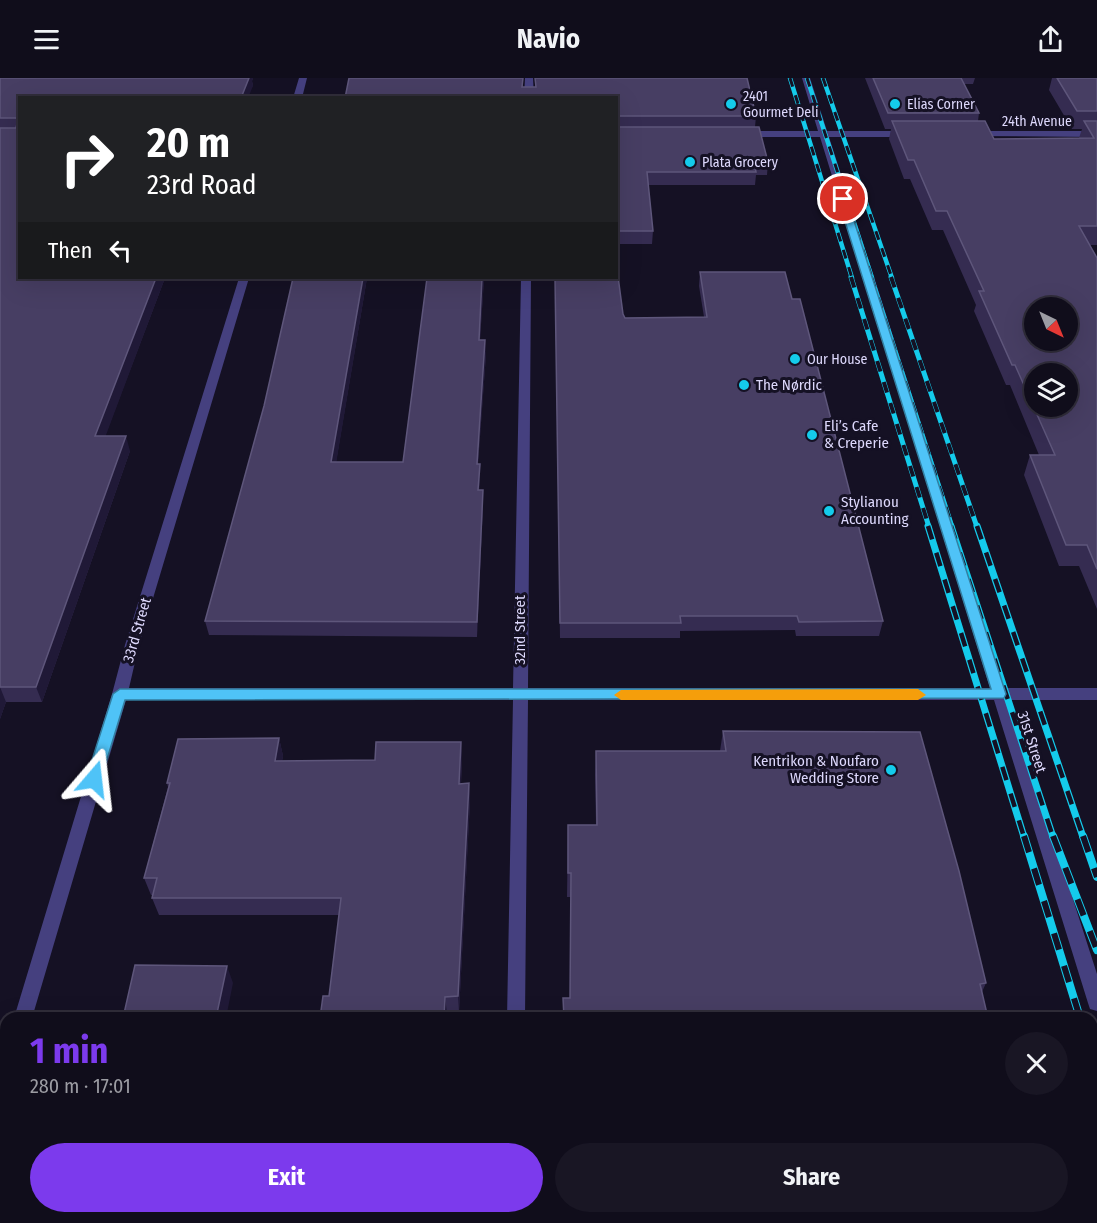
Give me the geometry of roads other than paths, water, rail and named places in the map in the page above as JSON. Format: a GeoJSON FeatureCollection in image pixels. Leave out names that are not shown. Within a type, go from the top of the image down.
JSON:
{"type":"FeatureCollection","features":[{"type":"Feature","properties":{"kind":"street"},"geometry":{"type":"LineString","coordinates":[[298,96],[303,78]]}},
{"type":"Feature","properties":{"kind":"street"},"geometry":{"type":"LineString","coordinates":[[529,78],[529,96]]}},
{"type":"Feature","properties":{"kind":"street","name":"31st Street"},"geometry":{"type":"LineString","coordinates":[[806,78],[1097,1003]]}},
{"type":"Feature","properties":{"kind":"street"},"geometry":{"type":"LineString","coordinates":[[728,134],[917,134]]}},
{"type":"Feature","properties":{"kind":"street","name":"24th Avenue"},"geometry":{"type":"LineString","coordinates":[[965,134],[1097,134]]}},
{"type":"Feature","properties":{"kind":"street","name":"33rd Street"},"geometry":{"type":"LineString","coordinates":[[25,1012],[120,694],[132,645],[244,279]]}},
{"type":"Feature","properties":{"kind":"street","name":"32nd Street"},"geometry":{"type":"LineString","coordinates":[[516,1012],[526,279]]}},
{"type":"Feature","properties":{"kind":"street"},"geometry":{"type":"LineString","coordinates":[[120,694],[519,696],[1097,694]]}},
{"type":"Feature","properties":{"kind":"railway"},"geometry":{"type":"LineString","coordinates":[[790,78],[852,278]]}},
{"type":"Feature","properties":{"kind":"railway"},"geometry":{"type":"LineString","coordinates":[[807,78],[872,278]]}},
{"type":"Feature","properties":{"kind":"railway"},"geometry":{"type":"LineString","coordinates":[[823,78],[892,278]]}},
{"type":"Feature","properties":{"kind":"railway"},"geometry":{"type":"LineString","coordinates":[[851,277],[929,527]]}},
{"type":"Feature","properties":{"kind":"railway"},"geometry":{"type":"LineString","coordinates":[[871,277],[952,527]]}},
{"type":"Feature","properties":{"kind":"railway"},"geometry":{"type":"LineString","coordinates":[[891,277],[977,527]]}},
{"type":"Feature","properties":{"kind":"railway"},"geometry":{"type":"LineString","coordinates":[[928,526],[1024,837]]}},
{"type":"Feature","properties":{"kind":"railway"},"geometry":{"type":"LineString","coordinates":[[951,526],[1053,837]]}},
{"type":"Feature","properties":{"kind":"railway"},"geometry":{"type":"LineString","coordinates":[[977,526],[1083,837]]}},
{"type":"Feature","properties":{"kind":"railway"},"geometry":{"type":"LineString","coordinates":[[1024,836],[1078,1012]]}},
{"type":"Feature","properties":{"kind":"railway"},"geometry":{"type":"LineString","coordinates":[[1053,836],[1097,950]]}},
{"type":"Feature","properties":{"kind":"railway"},"geometry":{"type":"LineString","coordinates":[[1083,836],[1097,877]]}},
{"type":"Feature","properties":{"kind":"place","name":"2401 Gourmet Deli"},"geometry":{"type":"Point","coordinates":[731,104]}},
{"type":"Feature","properties":{"kind":"place","name":"Elias Corner"},"geometry":{"type":"Point","coordinates":[895,104]}},
{"type":"Feature","properties":{"kind":"place","name":"Plata Grocery"},"geometry":{"type":"Point","coordinates":[690,162]}},
{"type":"Feature","properties":{"kind":"place","name":"Our House"},"geometry":{"type":"Point","coordinates":[795,359]}},
{"type":"Feature","properties":{"kind":"place","name":"The Nørdic"},"geometry":{"type":"Point","coordinates":[744,385]}},
{"type":"Feature","properties":{"kind":"place","name":"Eli’s Cafe & Creperie"},"geometry":{"type":"Point","coordinates":[812,435]}},
{"type":"Feature","properties":{"kind":"place","name":"Stylianou Accounting"},"geometry":{"type":"Point","coordinates":[829,511]}},
{"type":"Feature","properties":{"kind":"place","name":"Kentrikon & Noufaro Wedding Store"},"geometry":{"type":"Point","coordinates":[891,770]}}]}
